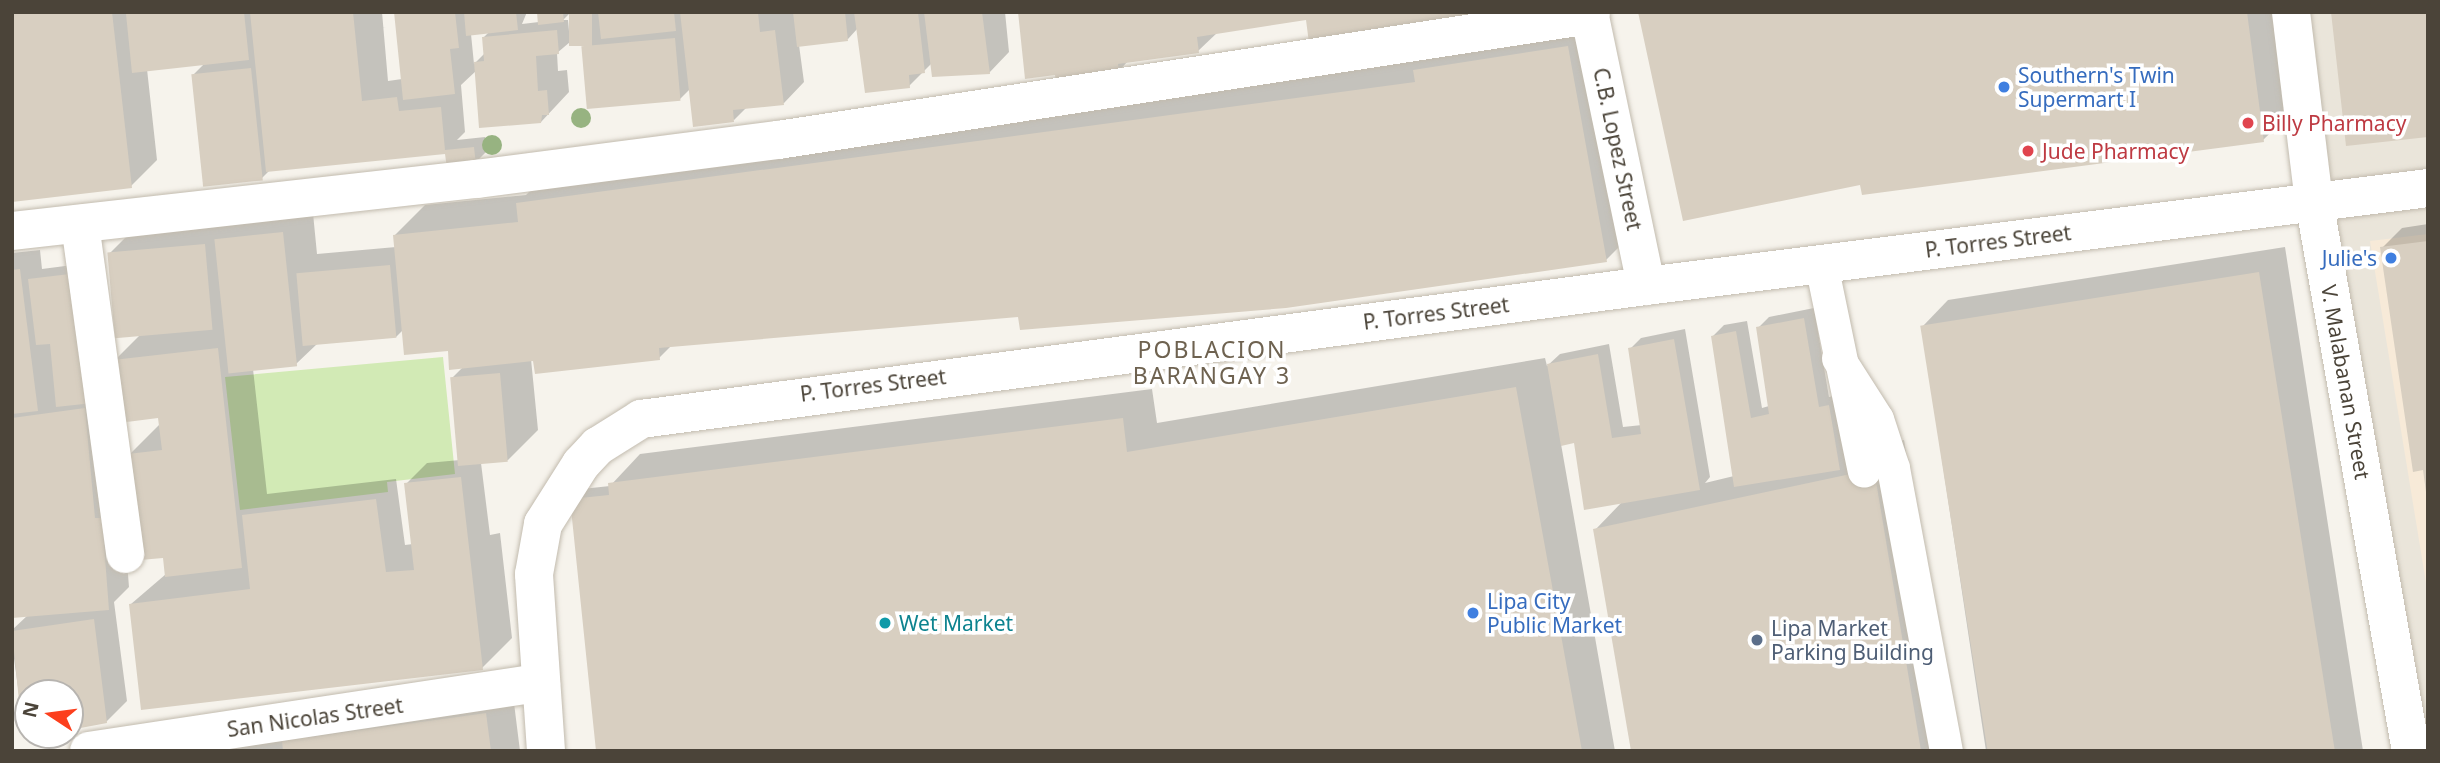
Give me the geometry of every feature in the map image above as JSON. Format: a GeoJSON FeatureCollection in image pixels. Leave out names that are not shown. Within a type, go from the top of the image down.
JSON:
{"type":"FeatureCollection","features":[{"type":"Feature","properties":{"kind":"street","name":"V. Malabanan Street"},"geometry":{"type":"LineString","coordinates":[[2291,12],[2314,201],[2411,751]]}},
{"type":"Feature","properties":{"kind":"street"},"geometry":{"type":"LineString","coordinates":[[12,231],[778,140],[1590,14]]}},
{"type":"Feature","properties":{"kind":"street","name":"C.B. Lopez Street"},"geometry":{"type":"LineString","coordinates":[[1590,14],[1646,286]]}},
{"type":"Feature","properties":{"kind":"street","name":"P. Torres Street"},"geometry":{"type":"LineString","coordinates":[[546,751],[534,574],[543,524],[581,464],[618,432],[666,412],[2428,188]]}},
{"type":"Feature","properties":{"kind":"street"},"geometry":{"type":"LineString","coordinates":[[80,224],[125,554]]}},
{"type":"Feature","properties":{"kind":"street","name":"San Nicolas Street"},"geometry":{"type":"LineString","coordinates":[[89,751],[541,683]]}},
{"type":"Feature","properties":{"kind":"lane"},"geometry":{"type":"LineString","coordinates":[[1821,264],[1838,358],[1864,471]]}},
{"type":"Feature","properties":{"kind":"lane"},"geometry":{"type":"LineString","coordinates":[[1838,358],[1877,419],[1893,468],[1947,751]]}},
{"type":"Feature","properties":{"kind":"shaded area"},"geometry":{"type":"Polygon","coordinates":[[[2293,12],[2428,12],[2428,751],[2293,12]]]}},
{"type":"Feature","properties":{"kind":"shaded area"},"geometry":{"type":"Polygon","coordinates":[[[2428,234],[2428,595],[2370,241],[2428,234]]]}},
{"type":"Feature","properties":{"kind":"green space"},"geometry":{"type":"Polygon","coordinates":[[[443,357],[455,474],[387,482],[388,492],[240,510],[225,377],[443,357]]]}},
{"type":"Feature","properties":{"kind":"building"},"geometry":{"type":"Polygon","coordinates":[[[12,12],[112,12],[132,188],[12,202],[12,12]]]}},
{"type":"Feature","properties":{"kind":"building"},"geometry":{"type":"Polygon","coordinates":[[[244,12],[249,60],[132,73],[126,14],[244,12]]]}},
{"type":"Feature","properties":{"kind":"building"},"geometry":{"type":"Polygon","coordinates":[[[250,12],[353,12],[362,101],[397,97],[399,111],[441,107],[445,150],[474,147],[476,165],[447,168],[445,154],[266,172],[250,12]]]}},
{"type":"Feature","properties":{"kind":"building"},"geometry":{"type":"Polygon","coordinates":[[[394,12],[455,12],[459,48],[450,49],[455,94],[403,100],[394,12]]]}},
{"type":"Feature","properties":{"kind":"building"},"geometry":{"type":"Polygon","coordinates":[[[464,12],[516,12],[518,30],[466,36],[464,12]]]}},
{"type":"Feature","properties":{"kind":"building"},"geometry":{"type":"Polygon","coordinates":[[[537,12],[563,12],[564,22],[538,25],[537,12]]]}},
{"type":"Feature","properties":{"kind":"building"},"geometry":{"type":"Polygon","coordinates":[[[569,12],[592,12],[592,46],[569,46],[569,12]]]}},
{"type":"Feature","properties":{"kind":"building"},"geometry":{"type":"Polygon","coordinates":[[[598,12],[674,12],[676,31],[601,39],[598,12]]]}},
{"type":"Feature","properties":{"kind":"building"},"geometry":{"type":"Polygon","coordinates":[[[680,12],[758,12],[760,32],[775,30],[784,105],[733,110],[734,122],[693,127],[680,12]]]}},
{"type":"Feature","properties":{"kind":"building"},"geometry":{"type":"Polygon","coordinates":[[[793,12],[845,12],[848,41],[797,47],[793,12]]]}},
{"type":"Feature","properties":{"kind":"building"},"geometry":{"type":"Polygon","coordinates":[[[854,12],[918,12],[925,73],[909,75],[910,88],[865,93],[854,12]]]}},
{"type":"Feature","properties":{"kind":"building"},"geometry":{"type":"Polygon","coordinates":[[[924,12],[982,12],[990,74],[932,77],[924,12]]]}},
{"type":"Feature","properties":{"kind":"building"},"geometry":{"type":"Polygon","coordinates":[[[1018,12],[1527,12],[1309,43],[1306,20],[1197,37],[1199,53],[1118,64],[1119,73],[1056,83],[1055,75],[1025,79],[1018,12]]]}},
{"type":"Feature","properties":{"kind":"building"},"geometry":{"type":"Polygon","coordinates":[[[1638,12],[2247,12],[2264,142],[1862,195],[1860,185],[1683,221],[1638,12]]]}},
{"type":"Feature","properties":{"kind":"building"},"geometry":{"type":"Polygon","coordinates":[[[2331,12],[2428,12],[2428,137],[2346,146],[2331,12]]]}},
{"type":"Feature","properties":{"kind":"building"},"geometry":{"type":"Polygon","coordinates":[[[557,30],[559,54],[536,56],[538,91],[547,90],[549,115],[542,115],[541,123],[479,128],[474,62],[484,61],[482,37],[557,30]]]}},
{"type":"Feature","properties":{"kind":"building"},"geometry":{"type":"Polygon","coordinates":[[[675,38],[680,101],[587,109],[581,46],[675,38]]]}},
{"type":"Feature","properties":{"kind":"building"},"geometry":{"type":"Polygon","coordinates":[[[1568,46],[1607,262],[1286,308],[1020,330],[1018,317],[659,348],[660,360],[535,374],[533,361],[449,370],[448,351],[404,355],[393,235],[518,222],[516,203],[1415,82],[1413,70],[1568,46]]]}},
{"type":"Feature","properties":{"kind":"building"},"geometry":{"type":"Polygon","coordinates":[[[251,68],[263,180],[203,187],[191,74],[251,68]]]}},
{"type":"Feature","properties":{"kind":"building"},"geometry":{"type":"Polygon","coordinates":[[[283,232],[297,366],[228,373],[214,239],[283,232]]]}},
{"type":"Feature","properties":{"kind":"building"},"geometry":{"type":"Polygon","coordinates":[[[2428,241],[2426,492],[2423,470],[2413,472],[2380,247],[2428,241]]]}},
{"type":"Feature","properties":{"kind":"building"},"geometry":{"type":"Polygon","coordinates":[[[205,244],[212,330],[115,338],[107,253],[205,244]]]}},
{"type":"Feature","properties":{"kind":"building"},"geometry":{"type":"Polygon","coordinates":[[[390,265],[396,338],[303,346],[296,273],[390,265]]]}},
{"type":"Feature","properties":{"kind":"building"},"geometry":{"type":"Polygon","coordinates":[[[20,269],[38,411],[12,414],[12,270],[20,269]]]}},
{"type":"Feature","properties":{"kind":"building"},"geometry":{"type":"Polygon","coordinates":[[[2259,272],[2335,751],[1988,751],[1920,326],[2259,272]]]}},
{"type":"Feature","properties":{"kind":"building"},"geometry":{"type":"Polygon","coordinates":[[[78,273],[93,403],[56,407],[50,344],[36,345],[28,279],[78,273]]]}},
{"type":"Feature","properties":{"kind":"building"},"geometry":{"type":"Polygon","coordinates":[[[1804,318],[1819,407],[1829,405],[1840,470],[1734,487],[1711,336],[1736,331],[1751,418],[1769,414],[1756,327],[1804,318]]]}},
{"type":"Feature","properties":{"kind":"building"},"geometry":{"type":"Polygon","coordinates":[[[1674,339],[1700,490],[1584,510],[1574,443],[1561,446],[1547,364],[1598,354],[1612,438],[1641,434],[1628,348],[1674,339]]]}},
{"type":"Feature","properties":{"kind":"building"},"geometry":{"type":"Polygon","coordinates":[[[218,348],[242,568],[165,577],[163,558],[140,560],[128,454],[162,450],[158,418],[119,423],[113,360],[218,348]]]}},
{"type":"Feature","properties":{"kind":"building"},"geometry":{"type":"Polygon","coordinates":[[[500,373],[508,462],[458,466],[450,377],[500,373]]]}},
{"type":"Feature","properties":{"kind":"building"},"geometry":{"type":"Polygon","coordinates":[[[1516,387],[1582,751],[596,751],[570,499],[609,495],[608,483],[1123,418],[1127,452],[1516,387]]]}},
{"type":"Feature","properties":{"kind":"building"},"geometry":{"type":"Polygon","coordinates":[[[85,408],[95,518],[102,518],[109,610],[12,618],[12,418],[85,408]]]}},
{"type":"Feature","properties":{"kind":"building","name":"Lipa Market Parking Building"},"geometry":{"type":"Polygon","coordinates":[[[1874,469],[1921,751],[1631,751],[1593,529],[1874,469]]]}},
{"type":"Feature","properties":{"kind":"building"},"geometry":{"type":"Polygon","coordinates":[[[461,477],[483,670],[141,710],[129,604],[250,589],[242,515],[376,499],[386,572],[414,570],[404,483],[461,477]]]}},
{"type":"Feature","properties":{"kind":"building"},"geometry":{"type":"Polygon","coordinates":[[[94,619],[107,723],[84,727],[84,679],[17,679],[12,631],[94,619]]]}},
{"type":"Feature","properties":{"kind":"building"},"geometry":{"type":"Polygon","coordinates":[[[486,713],[491,751],[283,751],[282,741],[486,713]]]}},
{"type":"Feature","properties":{"kind":"place","name":"Southern's Twin Supermart I"},"geometry":{"type":"Point","coordinates":[2004,87]}},
{"type":"Feature","properties":{"kind":"place","name":"Billy Pharmacy"},"geometry":{"type":"Point","coordinates":[2248,123]}},
{"type":"Feature","properties":{"kind":"place","name":"Jude Pharmacy"},"geometry":{"type":"Point","coordinates":[2028,151]}},
{"type":"Feature","properties":{"kind":"place","name":"Julie's"},"geometry":{"type":"Point","coordinates":[2391,258]}},
{"type":"Feature","properties":{"kind":"place","name":"Lipa City Public Market"},"geometry":{"type":"Point","coordinates":[1473,613]}},
{"type":"Feature","properties":{"kind":"place","name":"Wet Market"},"geometry":{"type":"Point","coordinates":[885,623]}},
{"type":"Feature","properties":{"kind":"place","name":"Lipa Market Parking Building"},"geometry":{"type":"Point","coordinates":[1757,640]}},
{"type":"Feature","properties":{"kind":"district","name":"POBLACION BARANGAY 3"},"geometry":{"type":"Point","coordinates":[1212,362]}}]}
